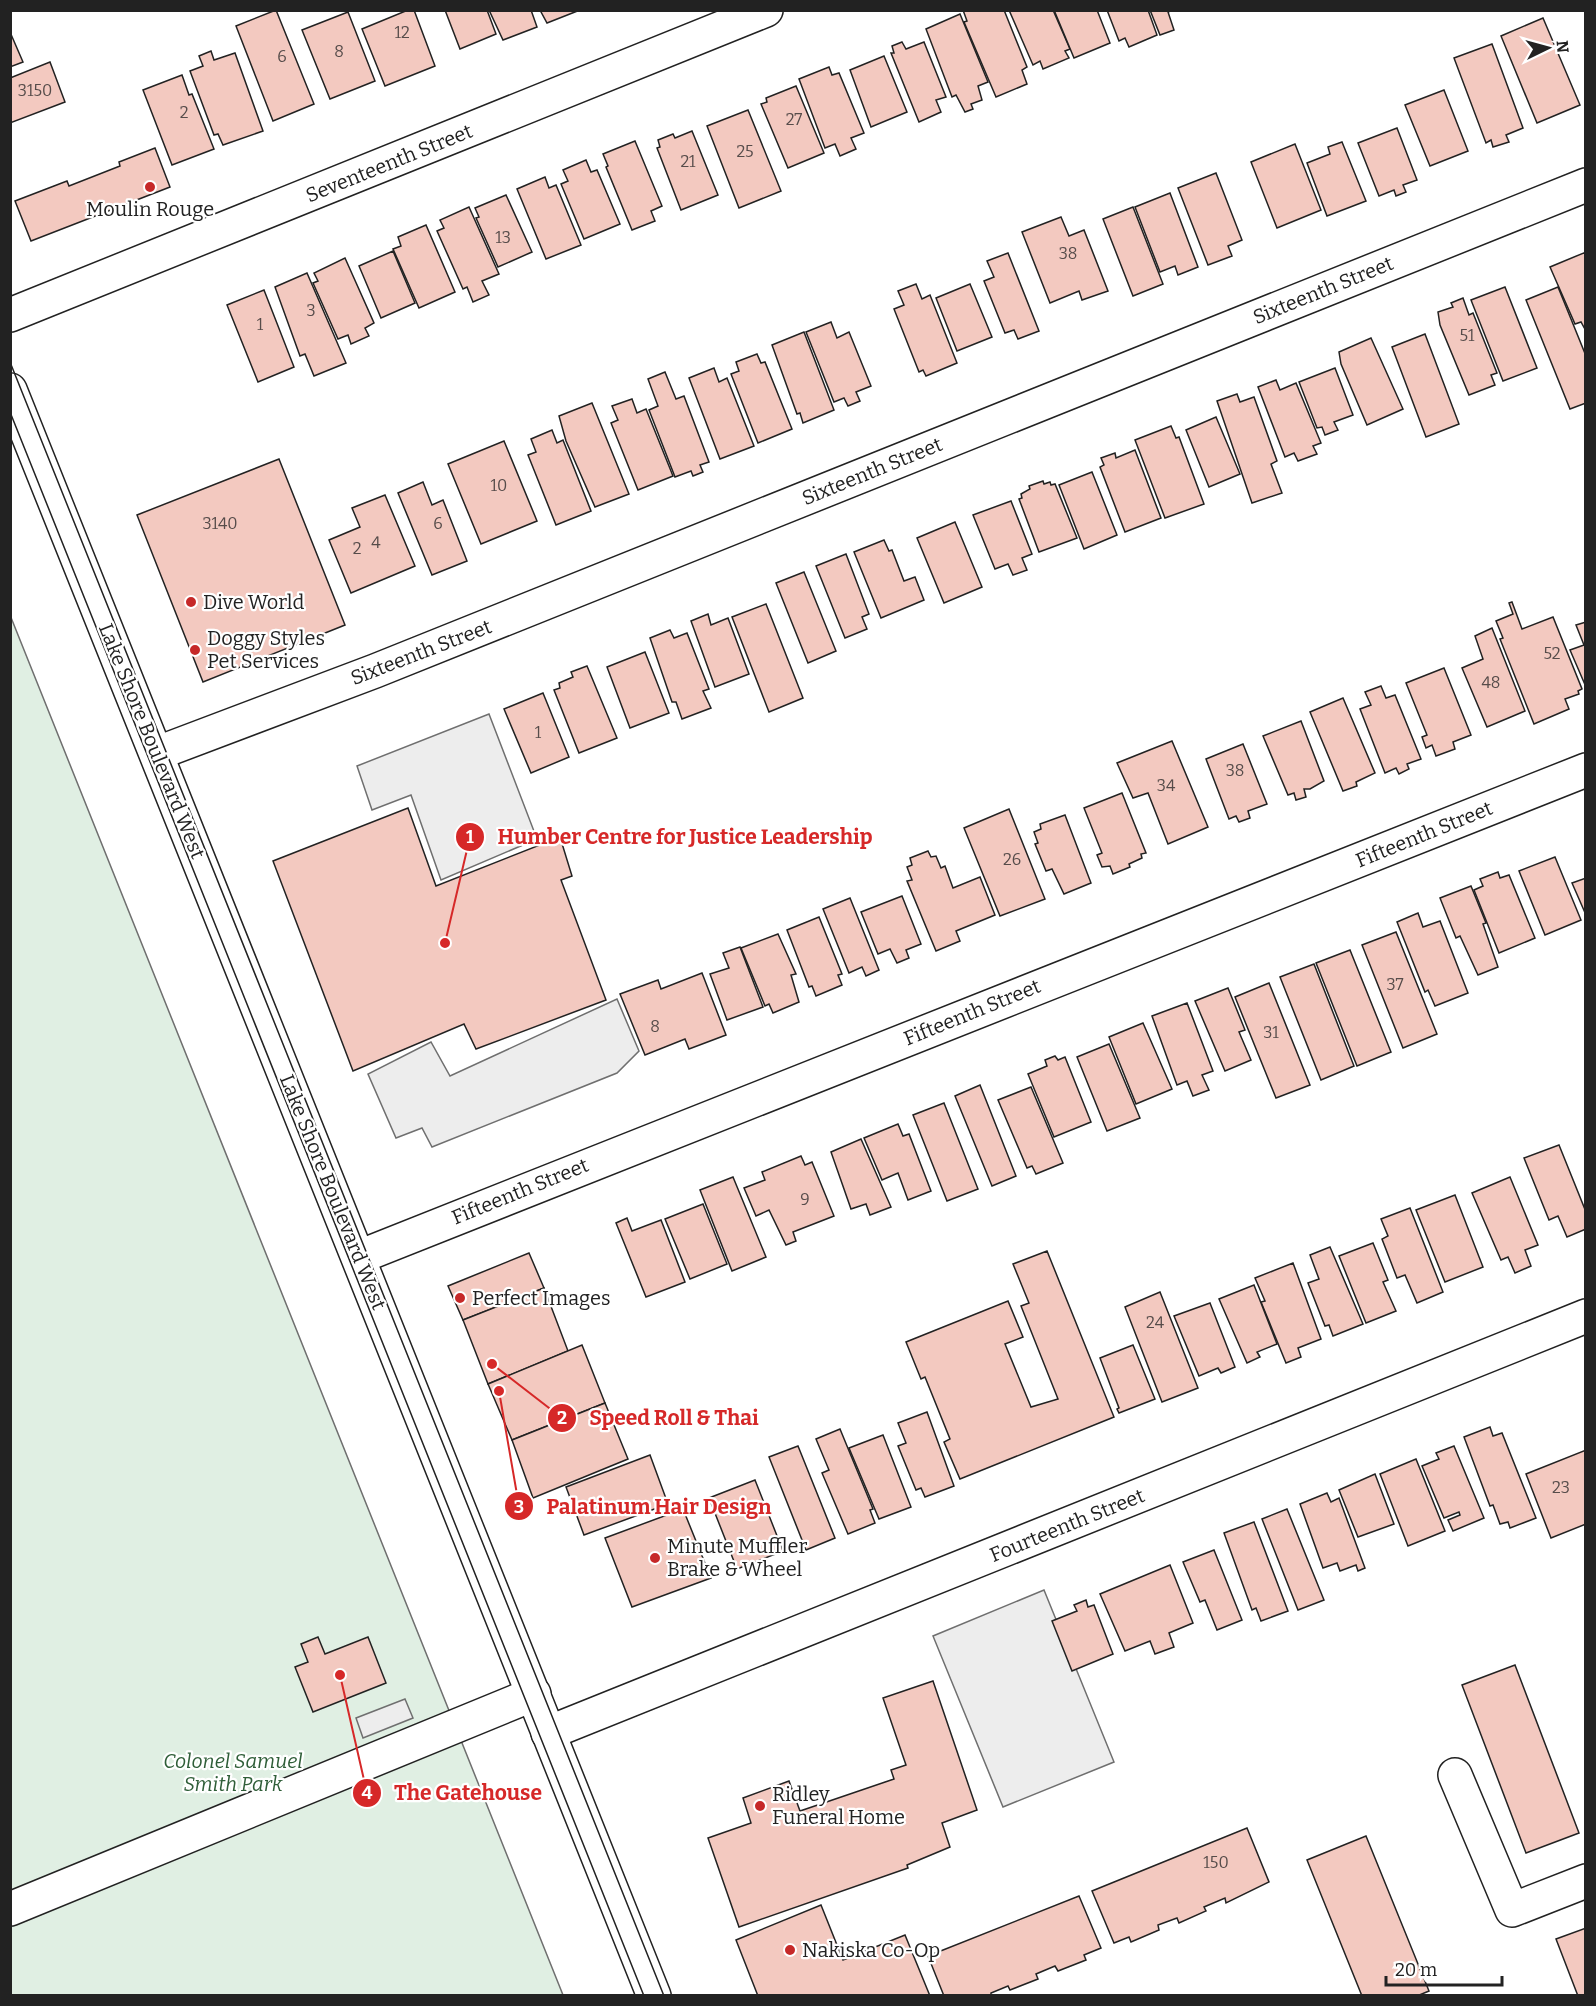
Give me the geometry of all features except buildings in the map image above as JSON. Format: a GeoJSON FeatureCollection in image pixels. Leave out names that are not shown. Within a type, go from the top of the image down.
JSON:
{"type":"FeatureCollection","features":[{"type":"Feature","properties":{"kind":"street","name":"Seventeenth Street"},"geometry":{"type":"LineString","coordinates":[[10,315],[766,10]]}},
{"type":"Feature","properties":{"kind":"street","name":"Sixteenth Street"},"geometry":{"type":"LineString","coordinates":[[158,753],[375,671],[1586,185]]}},
{"type":"Feature","properties":{"kind":"street","name":"Lake Shore Boulevard West"},"geometry":{"type":"LineString","coordinates":[[10,390],[158,753],[654,1995]]}},
{"type":"Feature","properties":{"kind":"street","name":"Fifteenth Street"},"geometry":{"type":"LineString","coordinates":[[359,1257],[1586,770]]}},
{"type":"Feature","properties":{"kind":"street","name":"Fourteenth Street"},"geometry":{"type":"LineString","coordinates":[[548,1733],[1586,1316]]}},
{"type":"Feature","properties":{"kind":"street"},"geometry":{"type":"LineString","coordinates":[[10,1909],[534,1694]]}},
{"type":"Feature","properties":{"kind":"street"},"geometry":{"type":"LineString","coordinates":[[1455,1775],[1512,1910],[1586,1881]]}},
{"type":"Feature","properties":{"kind":"green space","name":"Colonel Samuel Smith Park"},"geometry":{"type":"Polygon","coordinates":[[[10,615],[563,1995],[11,1995],[10,615]]]}},
{"type":"Feature","properties":{"kind":"shaded area"},"geometry":{"type":"Polygon","coordinates":[[[489,714],[537,839],[441,880],[411,795],[372,810],[357,766],[489,714]]]}},
{"type":"Feature","properties":{"kind":"shaded area"},"geometry":{"type":"Polygon","coordinates":[[[617,999],[639,1051],[617,1073],[432,1147],[422,1128],[396,1138],[368,1074],[431,1042],[450,1076],[617,999]]]}},
{"type":"Feature","properties":{"kind":"shaded area"},"geometry":{"type":"Polygon","coordinates":[[[1044,1590],[1114,1762],[1003,1807],[933,1636],[1044,1590]]]}},
{"type":"Feature","properties":{"kind":"shaded area"},"geometry":{"type":"Polygon","coordinates":[[[405,1699],[413,1718],[363,1738],[356,1718],[405,1699]]]}},
{"type":"Feature","properties":{"kind":"tram line"},"geometry":{"type":"LineString","coordinates":[[10,362],[664,1996]]}},
{"type":"Feature","properties":{"kind":"tram line"},"geometry":{"type":"LineString","coordinates":[[10,412],[644,1996]]}},
{"type":"Feature","properties":{"kind":"place","name":"Moulin Rouge"},"geometry":{"type":"Point","coordinates":[150,187]}},
{"type":"Feature","properties":{"kind":"place","name":"Dive World"},"geometry":{"type":"Point","coordinates":[191,602]}},
{"type":"Feature","properties":{"kind":"place","name":"Doggy Styles Pet Services"},"geometry":{"type":"Point","coordinates":[195,650]}},
{"type":"Feature","properties":{"kind":"place","name":"Humber Centre for Justice Leadership"},"geometry":{"type":"Point","coordinates":[445,943]}},
{"type":"Feature","properties":{"kind":"place","name":"Perfect Images"},"geometry":{"type":"Point","coordinates":[460,1298]}},
{"type":"Feature","properties":{"kind":"place","name":"Speed Roll & Thai"},"geometry":{"type":"Point","coordinates":[492,1364]}},
{"type":"Feature","properties":{"kind":"place","name":"Palatinum Hair Design"},"geometry":{"type":"Point","coordinates":[499,1391]}},
{"type":"Feature","properties":{"kind":"place","name":"Minute Muffler Brake & Wheel"},"geometry":{"type":"Point","coordinates":[655,1558]}},
{"type":"Feature","properties":{"kind":"place","name":"The Gatehouse"},"geometry":{"type":"Point","coordinates":[340,1675]}},
{"type":"Feature","properties":{"kind":"place","name":"Ridley Funeral Home"},"geometry":{"type":"Point","coordinates":[760,1806]}},
{"type":"Feature","properties":{"kind":"place","name":"Nakiska Co-Op"},"geometry":{"type":"Point","coordinates":[790,1950]}}]}
